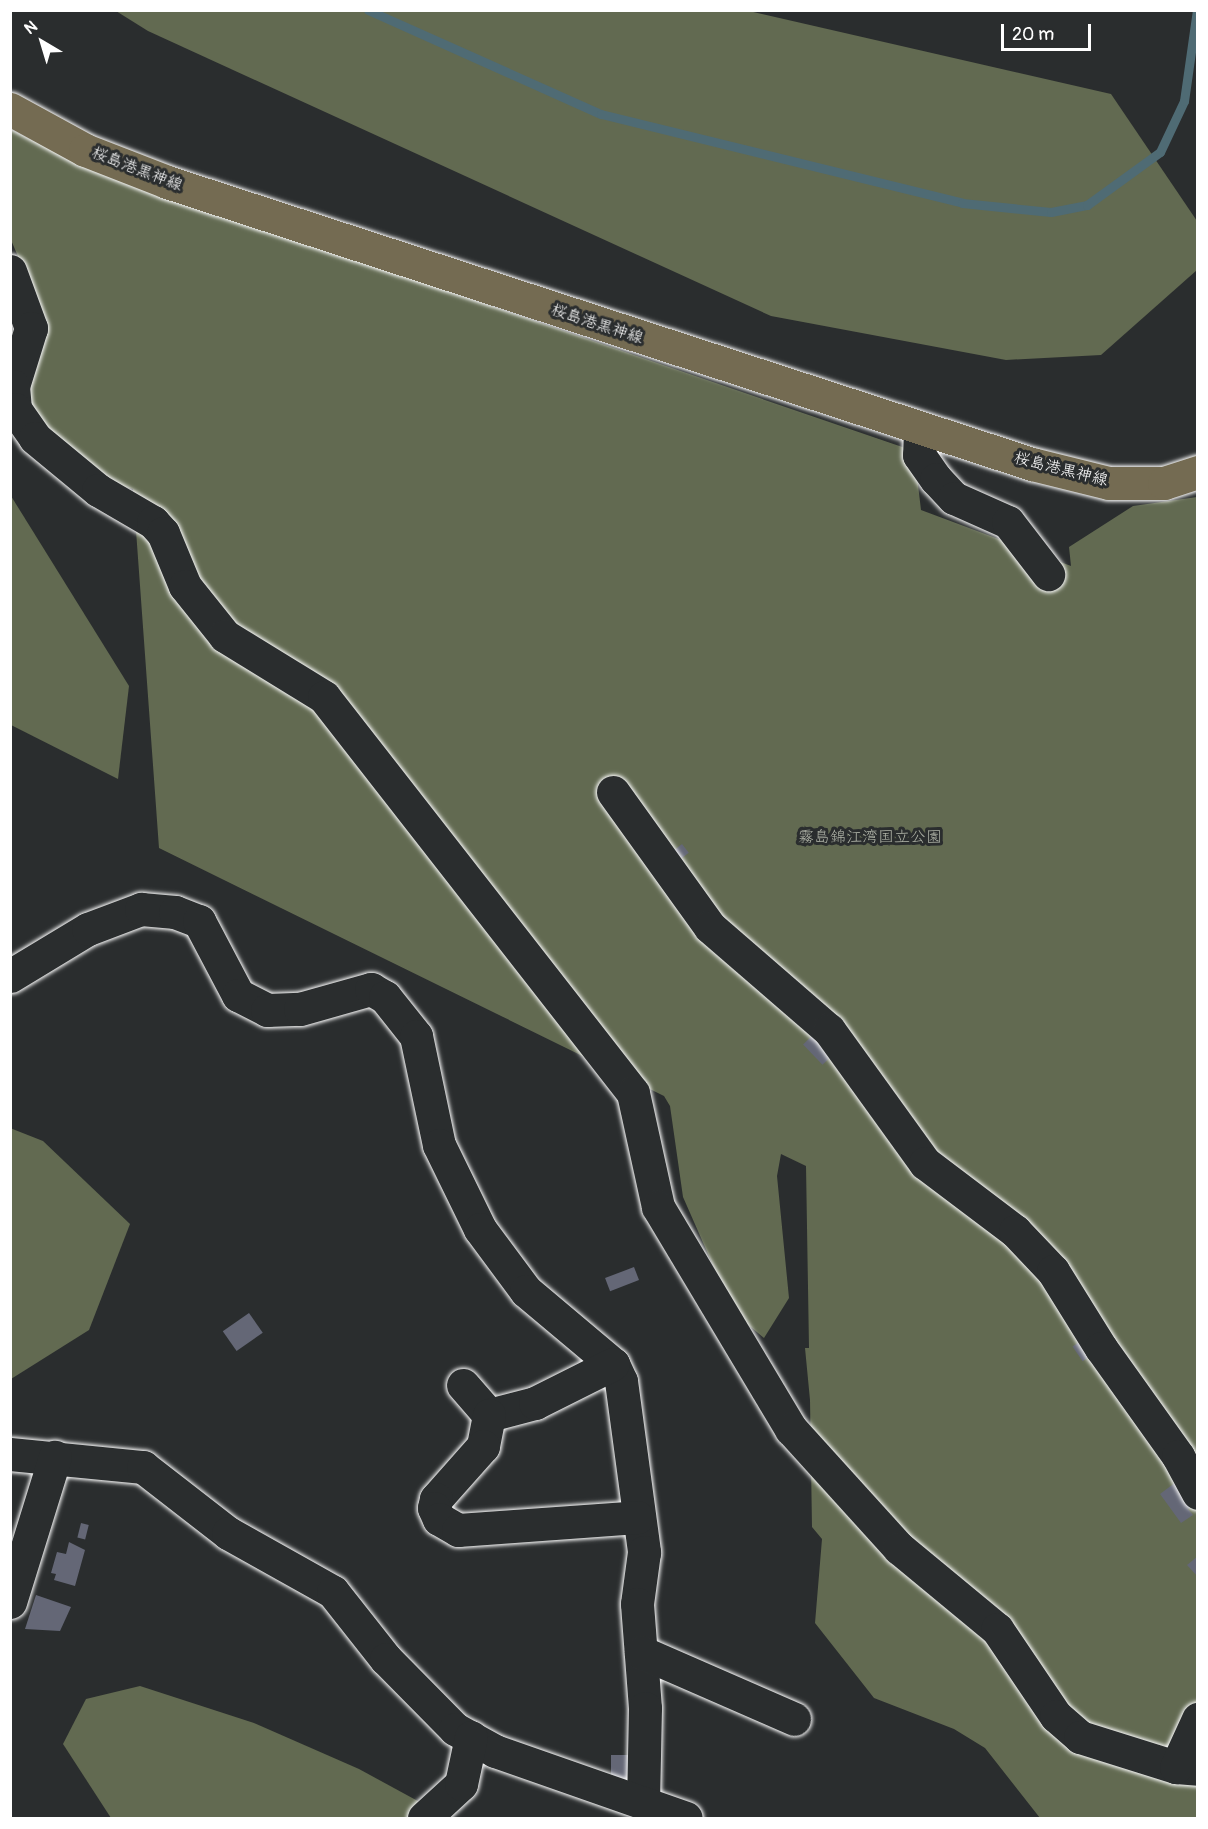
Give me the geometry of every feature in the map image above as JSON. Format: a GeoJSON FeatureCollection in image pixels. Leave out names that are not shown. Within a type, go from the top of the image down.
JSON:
{"type":"FeatureCollection","features":[{"type":"Feature","properties":{"kind":"main road","name":"桜島港黒神線"},"geometry":{"type":"LineString","coordinates":[[10,109],[85,150],[167,182],[920,429],[1109,483],[1164,483],[1197,472]]}},
{"type":"Feature","properties":{"kind":"street"},"geometry":{"type":"LineString","coordinates":[[10,271],[31,328],[14,386],[15,409],[35,438],[98,490],[153,522],[163,533],[185,586],[225,636],[324,697],[633,1093],[658,1207],[791,1429],[899,1548],[996,1629],[1056,1716],[1080,1737],[1187,1768],[1197,1719]]}},
{"type":"Feature","properties":{"kind":"street"},"geometry":{"type":"LineString","coordinates":[[920,429],[919,455],[936,479],[954,498],[1008,522],[1048,574]]}},
{"type":"Feature","properties":{"kind":"street"},"geometry":{"type":"LineString","coordinates":[[613,792],[710,927],[829,1030],[925,1163],[1015,1231],[1053,1271],[1101,1348],[1178,1456],[1197,1492]]}},
{"type":"Feature","properties":{"kind":"street"},"geometry":{"type":"LineString","coordinates":[[10,976],[88,929],[141,909],[175,912],[200,921],[238,995],[267,1010],[300,1009],[371,989],[385,997],[416,1036],[439,1145],[480,1229],[526,1291],[613,1364],[621,1381],[644,1552],[637,1604],[645,1708],[643,1802]]}},
{"type":"Feature","properties":{"kind":"street"},"geometry":{"type":"LineString","coordinates":[[489,1415],[535,1403],[613,1364]]}},
{"type":"Feature","properties":{"kind":"street"},"geometry":{"type":"LineString","coordinates":[[464,1385],[489,1415]]}},
{"type":"Feature","properties":{"kind":"street"},"geometry":{"type":"LineString","coordinates":[[489,1415],[483,1446],[436,1499],[434,1508],[439,1519],[458,1530],[638,1517]]}},
{"type":"Feature","properties":{"kind":"street"},"geometry":{"type":"LineString","coordinates":[[10,1454],[143,1467],[228,1533],[333,1592],[386,1659],[454,1729],[495,1751],[686,1818]]}},
{"type":"Feature","properties":{"kind":"street"},"geometry":{"type":"LineString","coordinates":[[10,1602],[55,1457]]}},
{"type":"Feature","properties":{"kind":"street"},"geometry":{"type":"LineString","coordinates":[[641,1652],[794,1719]]}},
{"type":"Feature","properties":{"kind":"street"},"geometry":{"type":"LineString","coordinates":[[424,1818],[461,1784],[471,1737]]}},
{"type":"Feature","properties":{"kind":"green space"},"geometry":{"type":"Polygon","coordinates":[[[116,11],[749,11],[1111,94],[1197,221],[1197,270],[1101,355],[1006,360],[771,316],[148,31],[116,11]]]}},
{"type":"Feature","properties":{"kind":"green space","name":"霧島錦江湾国立公園"},"geometry":{"type":"Polygon","coordinates":[[[10,129],[80,165],[914,451],[921,510],[1071,566],[1069,547],[1133,506],[1197,497],[1197,1818],[1040,1818],[985,1748],[954,1729],[874,1698],[815,1623],[822,1539],[812,1527],[810,1400],[805,1348],[809,1348],[806,1166],[781,1154],[777,1176],[789,1298],[764,1338],[734,1313],[683,1197],[670,1106],[664,1096],[159,848],[133,489],[104,482],[55,442],[24,398],[37,301],[11,240],[10,129]]]}},
{"type":"Feature","properties":{"kind":"green space"},"geometry":{"type":"Polygon","coordinates":[[[11,496],[129,686],[118,779],[11,725],[11,496]]]}},
{"type":"Feature","properties":{"kind":"green space"},"geometry":{"type":"Polygon","coordinates":[[[10,1128],[43,1141],[130,1224],[89,1330],[11,1379],[10,1128]]]}},
{"type":"Feature","properties":{"kind":"green space"},"geometry":{"type":"Polygon","coordinates":[[[140,1686],[254,1723],[359,1769],[449,1818],[111,1818],[63,1744],[86,1699],[140,1686]]]}},
{"type":"Feature","properties":{"kind":"building"},"geometry":{"type":"Polygon","coordinates":[[[682,844],[689,853],[674,864],[667,856],[682,844]]]}},
{"type":"Feature","properties":{"kind":"building"},"geometry":{"type":"Polygon","coordinates":[[[816,1032],[835,1052],[823,1065],[803,1045],[816,1032]]]}},
{"type":"Feature","properties":{"kind":"building"},"geometry":{"type":"Polygon","coordinates":[[[634,1267],[639,1280],[610,1291],[605,1278],[634,1267]]]}},
{"type":"Feature","properties":{"kind":"building"},"geometry":{"type":"Polygon","coordinates":[[[249,1313],[263,1333],[237,1351],[223,1331],[249,1313]]]}},
{"type":"Feature","properties":{"kind":"building"},"geometry":{"type":"Polygon","coordinates":[[[1085,1338],[1095,1353],[1083,1361],[1073,1346],[1085,1338]]]}},
{"type":"Feature","properties":{"kind":"building"},"geometry":{"type":"Polygon","coordinates":[[[1176,1482],[1193,1506],[1188,1509],[1193,1515],[1181,1523],[1160,1494],[1176,1482]]]}},
{"type":"Feature","properties":{"kind":"building"},"geometry":{"type":"Polygon","coordinates":[[[81,1523],[89,1525],[85,1539],[77,1538],[81,1523]]]}},
{"type":"Feature","properties":{"kind":"building"},"geometry":{"type":"Polygon","coordinates":[[[69,1542],[85,1550],[75,1586],[54,1580],[56,1574],[51,1573],[57,1552],[66,1554],[69,1542]]]}},
{"type":"Feature","properties":{"kind":"building"},"geometry":{"type":"Polygon","coordinates":[[[1198,1556],[1198,1577],[1187,1565],[1198,1556]]]}},
{"type":"Feature","properties":{"kind":"building"},"geometry":{"type":"Polygon","coordinates":[[[36,1595],[71,1607],[60,1631],[25,1629],[36,1595]]]}},
{"type":"Feature","properties":{"kind":"building"},"geometry":{"type":"Polygon","coordinates":[[[611,1755],[628,1755],[628,1780],[611,1780],[611,1755]]]}},
{"type":"Feature","properties":{"kind":"waterway"},"geometry":{"type":"LineString","coordinates":[[368,10],[601,114],[962,203],[1051,212],[1087,205],[1160,152],[1184,101],[1197,10]]}}]}
